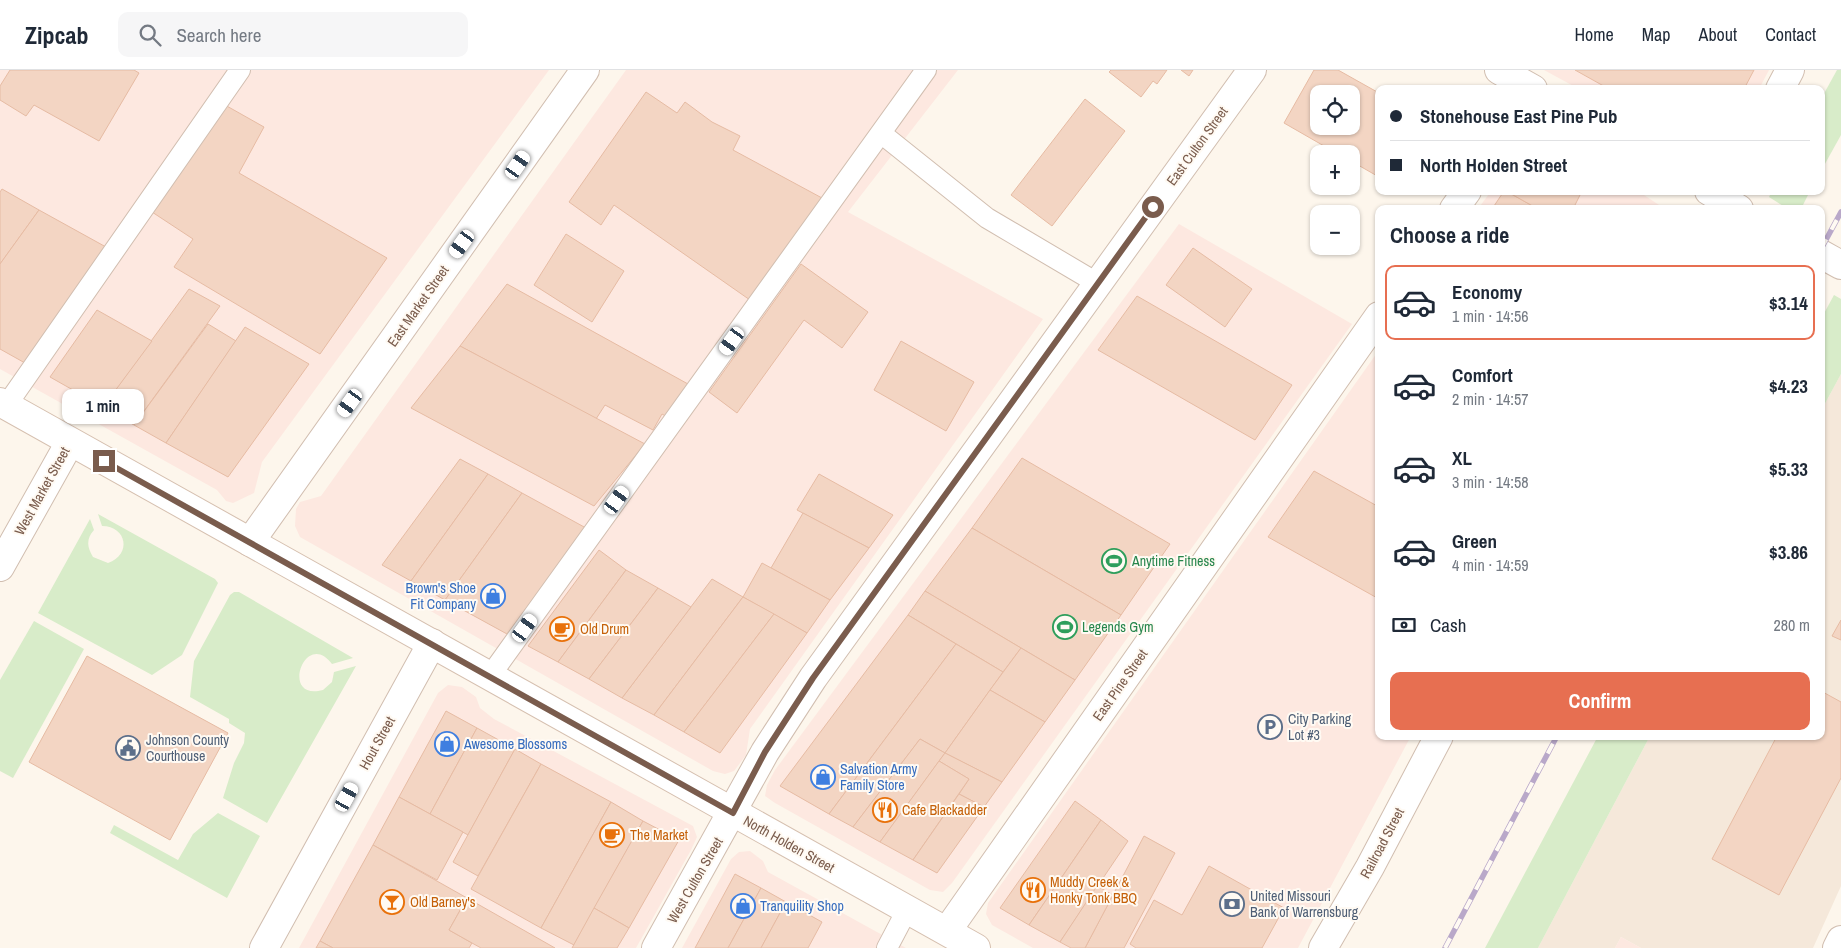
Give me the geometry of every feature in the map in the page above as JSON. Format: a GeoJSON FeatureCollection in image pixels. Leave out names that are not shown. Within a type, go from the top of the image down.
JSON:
{"type":"FeatureCollection","features":[{"type":"Feature","properties":{"kind":"street","name":"East Market Street"},"geometry":{"type":"LineString","coordinates":[[250,542],[585,70]]}},
{"type":"Feature","properties":{"kind":"street","name":"East Culton Street"},"geometry":{"type":"LineString","coordinates":[[733,813],[765,752],[813,678],[1252,70]]}},
{"type":"Feature","properties":{"kind":"street"},"geometry":{"type":"LineString","coordinates":[[1782,85],[1790,70]]}},
{"type":"Feature","properties":{"kind":"street"},"geometry":{"type":"LineString","coordinates":[[1507,72],[1527,85]]}},
{"type":"Feature","properties":{"kind":"street"},"geometry":{"type":"LineString","coordinates":[[1825,256],[1841,265]]}},
{"type":"Feature","properties":{"kind":"street","name":"East Pine Street"},"geometry":{"type":"LineString","coordinates":[[947,931],[1375,322]]}},
{"type":"Feature","properties":{"kind":"street","name":"North Holden Street"},"geometry":{"type":"LineString","coordinates":[[3,404],[976,948]]}},
{"type":"Feature","properties":{"kind":"street","name":"West Market Street"},"geometry":{"type":"LineString","coordinates":[[0,567],[70,442]]}},
{"type":"Feature","properties":{"kind":"street","name":"Hout Street"},"geometry":{"type":"LineString","coordinates":[[264,948],[432,643]]}},
{"type":"Feature","properties":{"kind":"street","name":"Railroad Street"},"geometry":{"type":"LineString","coordinates":[[1323,948],[1370,867],[1437,740]]}},
{"type":"Feature","properties":{"kind":"street","name":"West Culton Street"},"geometry":{"type":"LineString","coordinates":[[656,948],[733,813]]}},
{"type":"Feature","properties":{"kind":"street"},"geometry":{"type":"LineString","coordinates":[[1837,948],[1841,940]]}},
{"type":"Feature","properties":{"kind":"lane"},"geometry":{"type":"LineString","coordinates":[[3,404],[240,70]]}},
{"type":"Feature","properties":{"kind":"lane"},"geometry":{"type":"LineString","coordinates":[[490,676],[882,134],[926,70]]}},
{"type":"Feature","properties":{"kind":"lane"},"geometry":{"type":"LineString","coordinates":[[882,134],[987,218],[1097,283]]}},
{"type":"Feature","properties":{"kind":"lane"},"geometry":{"type":"LineString","coordinates":[[887,948],[908,910]]}},
{"type":"Feature","properties":{"kind":"shaded area"},"geometry":{"type":"Polygon","coordinates":[[[0,70],[549,70],[262,462],[254,493],[233,503],[226,501],[217,490],[0,369],[0,70]]]}},
{"type":"Feature","properties":{"kind":"shaded area"},"geometry":{"type":"Polygon","coordinates":[[[626,70],[958,70],[848,212],[1043,319],[750,729],[746,755],[734,771],[725,774],[713,771],[300,537],[295,526],[296,509],[300,502],[321,496],[626,70]]]}},
{"type":"Feature","properties":{"kind":"shaded area"},"geometry":{"type":"Polygon","coordinates":[[[1544,70],[1769,70],[1761,85],[1572,85],[1544,70]]]}},
{"type":"Feature","properties":{"kind":"shaded area"},"geometry":{"type":"Polygon","coordinates":[[[1488,195],[1644,195],[1659,205],[1481,205],[1488,195]]]}},
{"type":"Feature","properties":{"kind":"shaded area"},"geometry":{"type":"Polygon","coordinates":[[[1179,224],[1352,324],[952,883],[943,892],[930,890],[775,803],[765,796],[767,785],[775,770],[1179,224]]]}},
{"type":"Feature","properties":{"kind":"shaded area"},"geometry":{"type":"Polygon","coordinates":[[[1375,356],[1375,740],[1409,740],[1298,948],[1033,948],[992,925],[986,914],[988,903],[1375,356]]]}},
{"type":"Feature","properties":{"kind":"shaded area"},"geometry":{"type":"Polygon","coordinates":[[[1841,374],[1841,886],[1813,948],[1641,948],[1621,937],[1615,948],[1538,948],[1648,740],[1825,740],[1825,404],[1841,374]]]}},
{"type":"Feature","properties":{"kind":"shaded area"},"geometry":{"type":"Polygon","coordinates":[[[448,685],[462,687],[476,697],[480,708],[494,719],[693,826],[697,837],[691,850],[636,948],[299,948],[438,693],[448,685]]]}},
{"type":"Feature","properties":{"kind":"shaded area"},"geometry":{"type":"Polygon","coordinates":[[[750,851],[763,861],[768,872],[906,948],[682,948],[731,859],[739,852],[750,851]]]}},
{"type":"Feature","properties":{"kind":"shaded area"},"geometry":{"type":"Polygon","coordinates":[[[1621,937],[1641,948],[1615,948],[1621,937]]]}},
{"type":"Feature","properties":{"kind":"green space"},"geometry":{"type":"Polygon","coordinates":[[[1837,70],[1841,70],[1841,135],[1825,164],[1825,92],[1837,70]]]}},
{"type":"Feature","properties":{"kind":"green space"},"geometry":{"type":"Polygon","coordinates":[[[1770,195],[1808,195],[1803,205],[1782,205],[1769,197],[1770,195]]]}},
{"type":"Feature","properties":{"kind":"green space"},"geometry":{"type":"Polygon","coordinates":[[[1834,295],[1841,299],[1841,374],[1825,404],[1825,312],[1834,295]]]}},
{"type":"Feature","properties":{"kind":"green space"},"geometry":{"type":"Polygon","coordinates":[[[98,514],[215,579],[218,583],[182,655],[152,675],[38,613],[90,519],[94,530],[88,543],[93,557],[108,563],[121,554],[123,542],[121,536],[110,527],[102,526],[98,514]]]}},
{"type":"Feature","properties":{"kind":"green space"},"geometry":{"type":"Polygon","coordinates":[[[234,592],[239,592],[353,658],[332,664],[322,655],[313,655],[306,660],[301,668],[299,678],[302,686],[310,691],[323,690],[332,682],[334,672],[356,666],[267,823],[223,798],[234,763],[244,743],[245,733],[229,723],[229,719],[190,697],[194,661],[230,595],[234,592]]]}},
{"type":"Feature","properties":{"kind":"green space"},"geometry":{"type":"Polygon","coordinates":[[[34,621],[84,649],[13,778],[0,771],[0,680],[34,621]]]}},
{"type":"Feature","properties":{"kind":"green space"},"geometry":{"type":"Polygon","coordinates":[[[1596,740],[1648,740],[1538,948],[1485,948],[1596,740]]]}},
{"type":"Feature","properties":{"kind":"green space"},"geometry":{"type":"Polygon","coordinates":[[[218,813],[260,836],[227,898],[110,833],[114,825],[178,860],[193,834],[218,813]]]}},
{"type":"Feature","properties":{"kind":"building"},"geometry":{"type":"Polygon","coordinates":[[[10,70],[134,70],[139,73],[99,141],[34,105],[26,116],[0,100],[0,86],[10,70]]]}},
{"type":"Feature","properties":{"kind":"building"},"geometry":{"type":"Polygon","coordinates":[[[1111,70],[1167,70],[1157,84],[1153,81],[1141,97],[1109,72],[1111,70]]]}},
{"type":"Feature","properties":{"kind":"building"},"geometry":{"type":"Polygon","coordinates":[[[1181,70],[1193,70],[1189,76],[1181,70]]]}},
{"type":"Feature","properties":{"kind":"building"},"geometry":{"type":"Polygon","coordinates":[[[1314,70],[1338,70],[1375,91],[1375,175],[1360,166],[1360,145],[1322,145],[1284,123],[1314,70]]]}},
{"type":"Feature","properties":{"kind":"building"},"geometry":{"type":"Polygon","coordinates":[[[1575,70],[1754,70],[1746,85],[1602,85],[1575,70]]]}},
{"type":"Feature","properties":{"kind":"building"},"geometry":{"type":"Polygon","coordinates":[[[646,92],[677,113],[685,102],[712,122],[740,136],[733,150],[822,198],[750,300],[614,205],[601,225],[569,202],[646,92]]]}},
{"type":"Feature","properties":{"kind":"building"},"geometry":{"type":"Polygon","coordinates":[[[1085,99],[1125,131],[1052,226],[1011,195],[1085,99]]]}},
{"type":"Feature","properties":{"kind":"building"},"geometry":{"type":"Polygon","coordinates":[[[225,105],[264,127],[239,173],[387,258],[320,354],[174,267],[193,239],[152,212],[225,105]]]}},
{"type":"Feature","properties":{"kind":"building"},"geometry":{"type":"Polygon","coordinates":[[[2,189],[39,210],[0,264],[0,192],[2,189]]]}},
{"type":"Feature","properties":{"kind":"building"},"geometry":{"type":"Polygon","coordinates":[[[1501,195],[1513,195],[1531,205],[1495,205],[1501,195]]]}},
{"type":"Feature","properties":{"kind":"building"},"geometry":{"type":"Polygon","coordinates":[[[1513,195],[1580,195],[1575,205],[1531,205],[1513,195]]]}},
{"type":"Feature","properties":{"kind":"building"},"geometry":{"type":"Polygon","coordinates":[[[39,210],[106,247],[25,363],[0,349],[0,264],[39,210]]]}},
{"type":"Feature","properties":{"kind":"building"},"geometry":{"type":"Polygon","coordinates":[[[566,234],[624,271],[592,322],[534,285],[566,234]]]}},
{"type":"Feature","properties":{"kind":"building"},"geometry":{"type":"Polygon","coordinates":[[[1193,248],[1252,289],[1225,327],[1166,285],[1193,248]]]}},
{"type":"Feature","properties":{"kind":"building"},"geometry":{"type":"Polygon","coordinates":[[[801,264],[868,312],[842,348],[804,320],[737,413],[709,392],[801,264]]]}},
{"type":"Feature","properties":{"kind":"building"},"geometry":{"type":"Polygon","coordinates":[[[507,284],[688,384],[669,418],[662,414],[653,430],[605,405],[596,419],[460,346],[507,284]]]}},
{"type":"Feature","properties":{"kind":"building"},"geometry":{"type":"Polygon","coordinates":[[[189,289],[220,306],[134,425],[103,407],[189,289]]]}},
{"type":"Feature","properties":{"kind":"building"},"geometry":{"type":"Polygon","coordinates":[[[1137,296],[1292,385],[1255,440],[1098,350],[1137,296]]]}},
{"type":"Feature","properties":{"kind":"building"},"geometry":{"type":"Polygon","coordinates":[[[97,310],[152,341],[103,407],[50,377],[97,310]]]}},
{"type":"Feature","properties":{"kind":"building"},"geometry":{"type":"Polygon","coordinates":[[[208,324],[236,341],[166,443],[134,425],[208,324]]]}},
{"type":"Feature","properties":{"kind":"building"},"geometry":{"type":"Polygon","coordinates":[[[245,327],[309,364],[228,477],[166,443],[245,327]]]}},
{"type":"Feature","properties":{"kind":"building"},"geometry":{"type":"Polygon","coordinates":[[[901,341],[974,382],[946,431],[874,390],[901,341]]]}},
{"type":"Feature","properties":{"kind":"building"},"geometry":{"type":"Polygon","coordinates":[[[460,346],[645,444],[594,506],[411,408],[460,346]]]}},
{"type":"Feature","properties":{"kind":"building"},"geometry":{"type":"Polygon","coordinates":[[[1022,458],[1170,544],[1121,615],[972,528],[1022,458]]]}},
{"type":"Feature","properties":{"kind":"building"},"geometry":{"type":"Polygon","coordinates":[[[460,459],[488,474],[411,581],[382,565],[460,459]]]}},
{"type":"Feature","properties":{"kind":"building"},"geometry":{"type":"Polygon","coordinates":[[[1314,471],[1375,505],[1375,597],[1268,537],[1314,471]]]}},
{"type":"Feature","properties":{"kind":"building"},"geometry":{"type":"Polygon","coordinates":[[[488,474],[522,493],[445,600],[411,581],[488,474]]]}},
{"type":"Feature","properties":{"kind":"building"},"geometry":{"type":"Polygon","coordinates":[[[819,474],[893,515],[869,548],[797,510],[819,474]]]}},
{"type":"Feature","properties":{"kind":"building"},"geometry":{"type":"Polygon","coordinates":[[[522,493],[586,528],[507,634],[445,600],[522,493]]]}},
{"type":"Feature","properties":{"kind":"building"},"geometry":{"type":"Polygon","coordinates":[[[803,513],[869,548],[830,600],[771,568],[803,513]]]}},
{"type":"Feature","properties":{"kind":"building"},"geometry":{"type":"Polygon","coordinates":[[[972,528],[1121,615],[1075,680],[925,591],[972,528]]]}},
{"type":"Feature","properties":{"kind":"building"},"geometry":{"type":"Polygon","coordinates":[[[599,550],[626,570],[558,662],[528,646],[599,550]]]}},
{"type":"Feature","properties":{"kind":"building"},"geometry":{"type":"Polygon","coordinates":[[[762,563],[830,600],[807,633],[743,597],[762,563]]]}},
{"type":"Feature","properties":{"kind":"building"},"geometry":{"type":"Polygon","coordinates":[[[626,570],[658,588],[589,679],[558,662],[626,570]]]}},
{"type":"Feature","properties":{"kind":"building"},"geometry":{"type":"Polygon","coordinates":[[[712,579],[743,597],[654,715],[622,698],[712,579]]]}},
{"type":"Feature","properties":{"kind":"building"},"geometry":{"type":"Polygon","coordinates":[[[658,588],[691,607],[622,698],[589,679],[658,588]]]}},
{"type":"Feature","properties":{"kind":"building"},"geometry":{"type":"Polygon","coordinates":[[[925,591],[1021,648],[1003,672],[908,615],[925,591]]]}},
{"type":"Feature","properties":{"kind":"building"},"geometry":{"type":"Polygon","coordinates":[[[743,597],[774,614],[684,732],[654,715],[743,597]]]}},
{"type":"Feature","properties":{"kind":"building"},"geometry":{"type":"Polygon","coordinates":[[[774,614],[807,633],[720,753],[684,732],[774,614]]]}},
{"type":"Feature","properties":{"kind":"building"},"geometry":{"type":"Polygon","coordinates":[[[908,615],[956,644],[829,814],[780,786],[908,615]]]}},
{"type":"Feature","properties":{"kind":"building"},"geometry":{"type":"Polygon","coordinates":[[[1841,620],[1841,640],[1832,636],[1841,620]]]}},
{"type":"Feature","properties":{"kind":"building"},"geometry":{"type":"Polygon","coordinates":[[[956,644],[1003,672],[945,753],[920,739],[853,827],[829,814],[956,644]]]}},
{"type":"Feature","properties":{"kind":"building"},"geometry":{"type":"Polygon","coordinates":[[[1021,648],[1075,680],[1045,722],[990,690],[1021,648]]]}},
{"type":"Feature","properties":{"kind":"building","name":"Johnson County Courthouse"},"geometry":{"type":"Polygon","coordinates":[[[87,656],[228,733],[170,840],[29,762],[87,656]]]}},
{"type":"Feature","properties":{"kind":"building"},"geometry":{"type":"Polygon","coordinates":[[[990,690],[1045,722],[1002,782],[945,753],[990,690]]]}},
{"type":"Feature","properties":{"kind":"building"},"geometry":{"type":"Polygon","coordinates":[[[1825,693],[1841,702],[1841,778],[1779,895],[1712,859],[1775,740],[1825,740],[1825,693]]]}},
{"type":"Feature","properties":{"kind":"building"},"geometry":{"type":"Polygon","coordinates":[[[446,711],[477,728],[430,814],[399,797],[446,711]]]}},
{"type":"Feature","properties":{"kind":"building"},"geometry":{"type":"Polygon","coordinates":[[[477,728],[515,749],[468,835],[430,814],[477,728]]]}},
{"type":"Feature","properties":{"kind":"building"},"geometry":{"type":"Polygon","coordinates":[[[920,739],[945,753],[880,842],[853,827],[920,739]]]}},
{"type":"Feature","properties":{"kind":"building"},"geometry":{"type":"Polygon","coordinates":[[[515,749],[541,764],[478,876],[453,862],[515,749]]]}},
{"type":"Feature","properties":{"kind":"building"},"geometry":{"type":"Polygon","coordinates":[[[945,753],[1002,782],[984,807],[959,794],[969,779],[939,761],[945,753]]]}},
{"type":"Feature","properties":{"kind":"building"},"geometry":{"type":"Polygon","coordinates":[[[939,761],[969,779],[913,860],[880,842],[939,761]]]}},
{"type":"Feature","properties":{"kind":"building"},"geometry":{"type":"Polygon","coordinates":[[[541,764],[611,802],[541,928],[471,889],[541,764]]]}},
{"type":"Feature","properties":{"kind":"building"},"geometry":{"type":"Polygon","coordinates":[[[959,794],[984,807],[937,873],[913,860],[959,794]]]}},
{"type":"Feature","properties":{"kind":"building"},"geometry":{"type":"Polygon","coordinates":[[[399,797],[463,832],[437,880],[373,845],[399,797]]]}},
{"type":"Feature","properties":{"kind":"building"},"geometry":{"type":"Polygon","coordinates":[[[1075,801],[1101,820],[1029,925],[1000,908],[1075,801]]]}},
{"type":"Feature","properties":{"kind":"building"},"geometry":{"type":"Polygon","coordinates":[[[611,802],[643,821],[574,945],[541,928],[611,802]]]}},
{"type":"Feature","properties":{"kind":"building"},"geometry":{"type":"Polygon","coordinates":[[[1101,820],[1128,841],[1060,942],[1029,925],[1101,820]]]}},
{"type":"Feature","properties":{"kind":"building"},"geometry":{"type":"Polygon","coordinates":[[[643,821],[679,840],[629,928],[594,908],[643,821]]]}},
{"type":"Feature","properties":{"kind":"building"},"geometry":{"type":"Polygon","coordinates":[[[1144,836],[1175,853],[1124,948],[1085,948],[1144,836]]]}},
{"type":"Feature","properties":{"kind":"building"},"geometry":{"type":"Polygon","coordinates":[[[373,845],[467,898],[449,930],[472,943],[469,948],[333,948],[320,941],[373,845]]]}},
{"type":"Feature","properties":{"kind":"building","name":"United Missouri Bank of Warrensburg"},"geometry":{"type":"Polygon","coordinates":[[[1209,866],[1284,908],[1262,948],[1136,948],[1130,944],[1154,900],[1182,915],[1209,866]]]}},
{"type":"Feature","properties":{"kind":"building"},"geometry":{"type":"Polygon","coordinates":[[[735,874],[761,888],[728,948],[695,948],[735,874]]]}},
{"type":"Feature","properties":{"kind":"building"},"geometry":{"type":"Polygon","coordinates":[[[1097,886],[1113,895],[1085,948],[1071,948],[1060,942],[1097,886]]]}},
{"type":"Feature","properties":{"kind":"building"},"geometry":{"type":"Polygon","coordinates":[[[761,888],[786,902],[761,948],[728,948],[761,888]]]}},
{"type":"Feature","properties":{"kind":"building"},"geometry":{"type":"Polygon","coordinates":[[[467,898],[555,948],[481,948],[449,930],[467,898]]]}},
{"type":"Feature","properties":{"kind":"building"},"geometry":{"type":"Polygon","coordinates":[[[786,902],[822,922],[808,948],[761,948],[786,902]]]}},
{"type":"Feature","properties":{"kind":"building"},"geometry":{"type":"Polygon","coordinates":[[[594,908],[629,928],[617,948],[572,948],[594,908]]]}},
{"type":"Feature","properties":{"kind":"building"},"geometry":{"type":"Polygon","coordinates":[[[320,941],[333,948],[316,948],[320,941]]]}},
{"type":"Feature","properties":{"kind":"railway"},"geometry":{"type":"LineString","coordinates":[[1825,242],[1841,212]]}},
{"type":"Feature","properties":{"kind":"railway"},"geometry":{"type":"LineString","coordinates":[[1445,948],[1555,740]]}},
{"type":"Feature","properties":{"kind":"place","name":"Anytime Fitness"},"geometry":{"type":"Point","coordinates":[1114,561]}},
{"type":"Feature","properties":{"kind":"place","name":"Brown's Shoe Fit Company"},"geometry":{"type":"Point","coordinates":[493,596]}},
{"type":"Feature","properties":{"kind":"place","name":"Legends Gym"},"geometry":{"type":"Point","coordinates":[1065,627]}},
{"type":"Feature","properties":{"kind":"place","name":"Old Drum"},"geometry":{"type":"Point","coordinates":[562,629]}},
{"type":"Feature","properties":{"kind":"place","name":"City Parking Lot #3"},"geometry":{"type":"Point","coordinates":[1270,727]}},
{"type":"Feature","properties":{"kind":"place","name":"Awesome Blossoms"},"geometry":{"type":"Point","coordinates":[447,744]}},
{"type":"Feature","properties":{"kind":"place","name":"Johnson County Courthouse"},"geometry":{"type":"Point","coordinates":[128,748]}},
{"type":"Feature","properties":{"kind":"place","name":"Salvation Army Family Store"},"geometry":{"type":"Point","coordinates":[823,777]}},
{"type":"Feature","properties":{"kind":"place","name":"Cafe Blackadder"},"geometry":{"type":"Point","coordinates":[885,810]}},
{"type":"Feature","properties":{"kind":"place","name":"The Market"},"geometry":{"type":"Point","coordinates":[612,835]}},
{"type":"Feature","properties":{"kind":"place","name":"Muddy Creek & Honky Tonk BBQ"},"geometry":{"type":"Point","coordinates":[1033,890]}},
{"type":"Feature","properties":{"kind":"place","name":"Old Barney's"},"geometry":{"type":"Point","coordinates":[392,902]}},
{"type":"Feature","properties":{"kind":"place","name":"United Missouri Bank of Warrensburg"},"geometry":{"type":"Point","coordinates":[1232,904]}},
{"type":"Feature","properties":{"kind":"place","name":"Tranquility Shop"},"geometry":{"type":"Point","coordinates":[743,906]}},
{"type":"Feature","properties":{"kind":"route"},"geometry":{"type":"LineString","coordinates":[[104,461],[733,813],[765,752],[813,678],[1153,207]]}}]}
